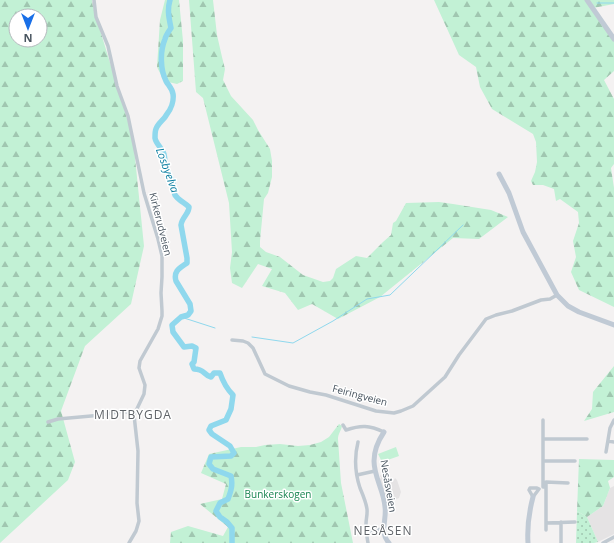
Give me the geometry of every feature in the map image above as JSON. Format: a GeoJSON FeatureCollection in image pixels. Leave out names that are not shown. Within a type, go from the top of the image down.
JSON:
{"type":"FeatureCollection","features":[{"type":"Feature","properties":{"kind":"street","name":"Kirkerudveien"},"geometry":{"type":"LineString","coordinates":[[94,0],[96,18],[108,46],[117,86],[128,116],[144,193],[162,256],[162,316],[158,329],[140,362],[139,368],[145,381],[145,388],[144,394],[134,415]]}},
{"type":"Feature","properties":{"kind":"street"},"geometry":{"type":"LineString","coordinates":[[587,0],[614,39]]}},
{"type":"Feature","properties":{"kind":"street"},"geometry":{"type":"LineString","coordinates":[[499,174],[511,198],[523,232],[557,295],[564,303],[573,309],[614,325]]}},
{"type":"Feature","properties":{"kind":"street","name":"Feiringveien"},"geometry":{"type":"LineString","coordinates":[[232,340],[248,343],[253,348],[265,374],[289,386],[326,395],[376,411],[394,413],[413,406],[445,377],[459,355],[486,320],[496,315],[512,311],[541,300],[550,299],[557,295]]}},
{"type":"Feature","properties":{"kind":"street"},"geometry":{"type":"LineString","coordinates":[[48,422],[58,419],[102,415],[122,411],[134,415],[138,451],[137,503],[139,521],[136,531],[129,543]]}},
{"type":"Feature","properties":{"kind":"street"},"geometry":{"type":"LineString","coordinates":[[543,420],[546,530]]}},
{"type":"Feature","properties":{"kind":"street"},"geometry":{"type":"LineString","coordinates":[[606,452],[610,428],[614,420]]}},
{"type":"Feature","properties":{"kind":"street"},"geometry":{"type":"LineString","coordinates":[[343,425],[346,430],[360,426],[372,427],[384,432]]}},
{"type":"Feature","properties":{"kind":"street","name":"Nesåsveien"},"geometry":{"type":"LineString","coordinates":[[384,432],[378,442],[374,461],[375,471],[385,506],[385,538],[389,543]]}},
{"type":"Feature","properties":{"kind":"street"},"geometry":{"type":"LineString","coordinates":[[543,439],[587,439]]}},
{"type":"Feature","properties":{"kind":"street"},"geometry":{"type":"LineString","coordinates":[[608,441],[614,442]]}},
{"type":"Feature","properties":{"kind":"street"},"geometry":{"type":"LineString","coordinates":[[358,442],[355,465],[367,508],[366,526],[369,532],[367,537],[368,543]]}},
{"type":"Feature","properties":{"kind":"street"},"geometry":{"type":"LineString","coordinates":[[543,461],[575,462]]}},
{"type":"Feature","properties":{"kind":"street"},"geometry":{"type":"LineString","coordinates":[[357,475],[375,471]]}},
{"type":"Feature","properties":{"kind":"street"},"geometry":{"type":"LineString","coordinates":[[528,543],[528,524],[533,497],[545,486],[546,482],[568,483]]}},
{"type":"Feature","properties":{"kind":"street"},"geometry":{"type":"LineString","coordinates":[[533,497],[529,490],[530,488],[537,488],[539,490]]}},
{"type":"Feature","properties":{"kind":"street"},"geometry":{"type":"LineString","coordinates":[[561,522],[561,543]]}},
{"type":"Feature","properties":{"kind":"street"},"geometry":{"type":"LineString","coordinates":[[546,523],[575,522]]}},
{"type":"Feature","properties":{"kind":"street"},"geometry":{"type":"LineString","coordinates":[[369,532],[373,530],[384,530]]}},
{"type":"Feature","properties":{"kind":"street"},"geometry":{"type":"LineString","coordinates":[[603,543],[614,537]]}},
{"type":"Feature","properties":{"kind":"shaded area"},"geometry":{"type":"Polygon","coordinates":[[[384,473],[384,476],[390,477],[394,480],[395,478],[397,480],[401,492],[399,498],[388,503],[379,479],[381,478],[380,476],[384,473]]]}},
{"type":"Feature","properties":{"kind":"shaded area"},"geometry":{"type":"Polygon","coordinates":[[[614,486],[614,534],[598,542],[587,517],[603,506],[610,488],[614,486]]]}},
{"type":"Feature","properties":{"kind":"green space"},"geometry":{"type":"Polygon","coordinates":[[[0,0],[92,0],[133,138],[144,246],[131,304],[85,346],[61,411],[75,462],[68,480],[0,543],[0,0]]]}},
{"type":"Feature","properties":{"kind":"green space"},"geometry":{"type":"Polygon","coordinates":[[[165,0],[179,0],[183,41],[183,81],[177,84],[164,81],[157,67],[160,20],[165,0]]]}},
{"type":"Feature","properties":{"kind":"green space"},"geometry":{"type":"Polygon","coordinates":[[[189,0],[213,0],[217,35],[225,69],[223,80],[231,96],[253,120],[270,149],[272,177],[268,193],[264,199],[260,241],[260,247],[266,252],[280,257],[303,275],[323,282],[330,281],[333,278],[336,269],[356,256],[367,258],[391,235],[393,223],[396,221],[406,203],[439,202],[491,210],[508,217],[479,239],[453,238],[380,297],[338,319],[312,304],[298,310],[285,293],[262,286],[272,269],[258,264],[242,288],[232,283],[230,268],[232,252],[229,203],[203,98],[196,92],[189,0]]]}},
{"type":"Feature","properties":{"kind":"green space"},"geometry":{"type":"Polygon","coordinates":[[[434,0],[614,0],[614,4],[593,8],[614,39],[614,71],[604,80],[614,99],[614,164],[611,168],[614,188],[614,307],[579,290],[571,272],[576,257],[573,241],[579,223],[578,212],[560,199],[556,201],[554,189],[543,185],[533,185],[531,181],[537,162],[536,142],[533,134],[492,109],[480,87],[476,67],[459,55],[434,0]]]}},
{"type":"Feature","properties":{"kind":"green space"},"geometry":{"type":"Polygon","coordinates":[[[614,366],[614,412],[584,421],[592,409],[593,392],[614,366]]]}},
{"type":"Feature","properties":{"kind":"green space","name":"Bunkerskogen"},"geometry":{"type":"Polygon","coordinates":[[[339,424],[342,426],[338,436],[341,483],[353,543],[170,543],[171,532],[188,526],[223,536],[228,527],[200,504],[222,499],[226,484],[201,473],[209,454],[241,447],[280,444],[298,446],[310,445],[321,442],[329,437],[339,424]]]}},
{"type":"Feature","properties":{"kind":"green space"},"geometry":{"type":"Polygon","coordinates":[[[396,447],[399,456],[382,462],[378,454],[396,447]]]}},
{"type":"Feature","properties":{"kind":"green space"},"geometry":{"type":"Polygon","coordinates":[[[579,459],[614,460],[614,477],[608,481],[610,488],[603,506],[587,517],[577,511],[579,459]]]}},
{"type":"Feature","properties":{"kind":"green space"},"geometry":{"type":"Polygon","coordinates":[[[577,511],[587,517],[598,542],[576,543],[577,511]]]}},
{"type":"Feature","properties":{"kind":"waterway","name":"Losbyelva"},"geometry":{"type":"LineString","coordinates":[[170,0],[168,11],[171,28],[163,44],[161,60],[164,76],[172,90],[173,99],[170,110],[155,131],[155,138],[164,154],[168,172],[173,182],[175,195],[189,207],[181,225],[187,263],[176,272],[175,278],[190,304],[191,311],[188,315],[181,317],[172,325],[173,332],[184,347],[192,346],[196,348],[194,362],[192,364],[194,369],[200,370],[211,377],[214,373],[220,373],[225,385],[233,395],[231,409],[226,420],[211,426],[209,430],[212,434],[230,446],[234,453],[231,456],[211,457],[209,464],[213,469],[231,476],[232,482],[228,499],[220,503],[216,511],[232,528],[232,543]]}},
{"type":"Feature","properties":{"kind":"waterway"},"geometry":{"type":"LineString","coordinates":[[597,3],[614,3]]}},
{"type":"Feature","properties":{"kind":"waterway"},"geometry":{"type":"LineString","coordinates":[[252,337],[293,343],[333,321],[367,299],[390,295],[463,225]]}},
{"type":"Feature","properties":{"kind":"waterway"},"geometry":{"type":"LineString","coordinates":[[181,317],[215,328]]}},
{"type":"Feature","properties":{"kind":"district","name":"MIDTBYGDA"},"geometry":{"type":"Point","coordinates":[133,414]}},
{"type":"Feature","properties":{"kind":"district","name":"NESÅSEN"},"geometry":{"type":"Point","coordinates":[383,530]}}]}
